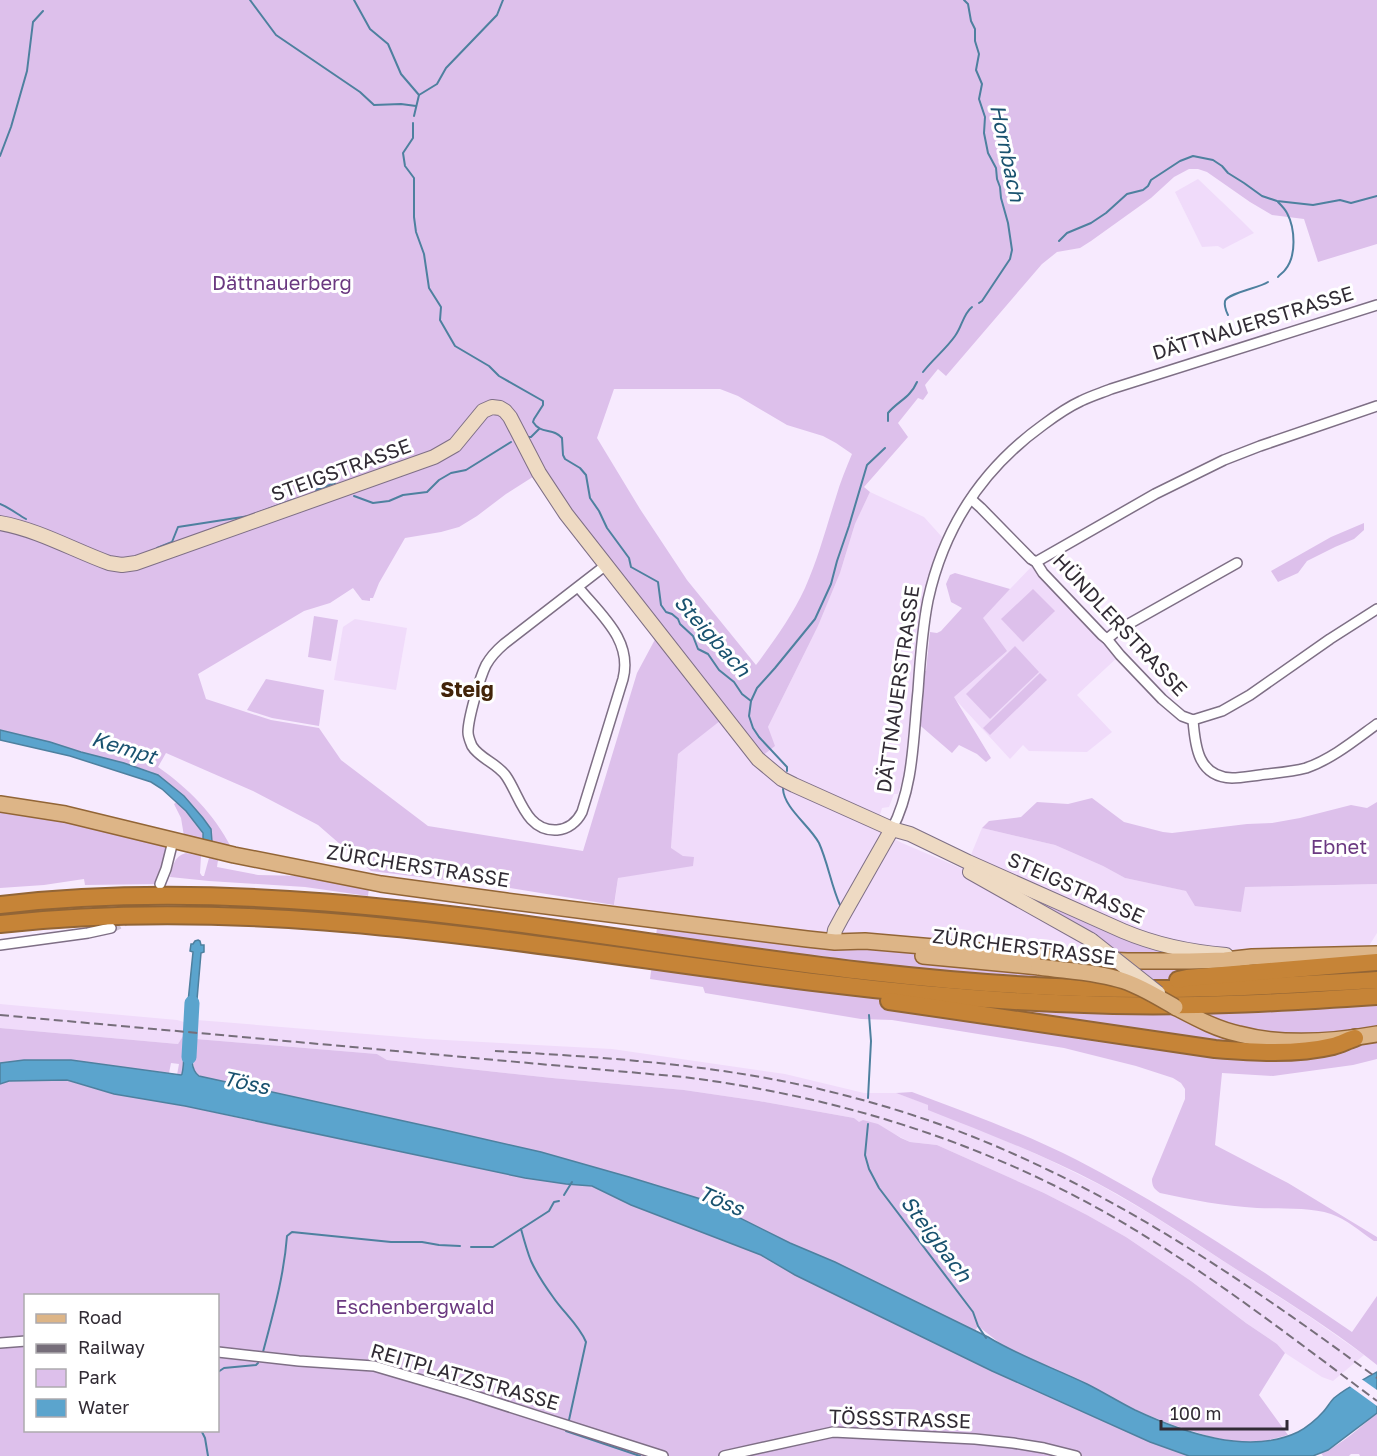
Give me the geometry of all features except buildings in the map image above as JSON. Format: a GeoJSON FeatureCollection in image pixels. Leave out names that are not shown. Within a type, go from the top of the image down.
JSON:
{"type":"FeatureCollection","features":[{"type":"Feature","properties":{"kind":"highway"},"geometry":{"type":"LineString","coordinates":[[0,905],[147,896],[330,903],[488,920],[798,963],[1005,984],[1139,989],[1250,987],[1377,980]]}},
{"type":"Feature","properties":{"kind":"highway"},"geometry":{"type":"LineString","coordinates":[[0,924],[136,915],[295,919],[374,925],[464,935],[747,974],[992,1000],[1071,1004],[1194,1005],[1377,996]]}},
{"type":"Feature","properties":{"kind":"highway"},"geometry":{"type":"LineString","coordinates":[[1139,989],[1187,978],[1377,962]]}},
{"type":"Feature","properties":{"kind":"highway"},"geometry":{"type":"LineString","coordinates":[[747,974],[823,992],[1215,1049],[1257,1052],[1303,1050],[1333,1046],[1355,1038]]}},
{"type":"Feature","properties":{"kind":"main road","name":"STEIGSTRASSE"},"geometry":{"type":"LineString","coordinates":[[0,524],[36,533],[110,563],[122,565],[136,563],[435,457],[455,445],[483,411],[498,407],[507,414],[552,493],[606,564],[758,759],[782,779],[1148,941],[1201,952],[1252,957]]}},
{"type":"Feature","properties":{"kind":"main road","name":"ZÜRCHERSTRASSE"},"geometry":{"type":"LineString","coordinates":[[0,804],[65,814],[305,870],[414,889],[834,941],[865,941],[1104,960],[1190,961],[1377,954]]}},
{"type":"Feature","properties":{"kind":"main road","name":"STEIGSTRASSE"},"geometry":{"type":"LineString","coordinates":[[892,829],[905,840],[960,866],[1091,940],[1175,1007]]}},
{"type":"Feature","properties":{"kind":"main road","name":"DÄTTNAUERSTRASSE"},"geometry":{"type":"LineString","coordinates":[[834,941],[835,930],[892,829]]}},
{"type":"Feature","properties":{"kind":"main road","name":"ZÜRCHERSTRASSE"},"geometry":{"type":"LineString","coordinates":[[834,941],[865,949],[1039,968],[1122,980],[1200,1020],[1238,1034],[1303,1042],[1377,1034]]}},
{"type":"Feature","properties":{"kind":"street","name":"DÄTTNAUERSTRASSE"},"geometry":{"type":"LineString","coordinates":[[892,829],[910,775],[923,634],[930,591],[950,534],[975,491],[993,470],[1029,435],[1058,414],[1111,388],[1377,305]]}},
{"type":"Feature","properties":{"kind":"street"},"geometry":{"type":"LineString","coordinates":[[1036,562],[1130,508],[1207,468],[1260,446],[1377,406]]}},
{"type":"Feature","properties":{"kind":"street","name":"HÜNDLERSTRASSE"},"geometry":{"type":"LineString","coordinates":[[971,499],[1030,560],[1036,562],[1043,573],[1162,699],[1182,716],[1193,720],[1222,711],[1250,695],[1377,609]]}},
{"type":"Feature","properties":{"kind":"street"},"geometry":{"type":"LineString","coordinates":[[1107,639],[1118,630],[1237,563]]}},
{"type":"Feature","properties":{"kind":"street"},"geometry":{"type":"LineString","coordinates":[[578,586],[618,637],[624,650],[626,666],[582,812],[570,826],[551,830],[540,827],[530,820],[504,774],[472,747],[469,729],[481,676],[493,654],[504,644],[606,564]]}},
{"type":"Feature","properties":{"kind":"street"},"geometry":{"type":"LineString","coordinates":[[1193,720],[1196,748],[1200,760],[1214,773],[1229,778],[1294,771],[1308,767],[1330,757],[1377,724]]}},
{"type":"Feature","properties":{"kind":"street"},"geometry":{"type":"LineString","coordinates":[[160,884],[173,841]]}},
{"type":"Feature","properties":{"kind":"street"},"geometry":{"type":"LineString","coordinates":[[0,945],[111,928]]}},
{"type":"Feature","properties":{"kind":"street"},"geometry":{"type":"LineString","coordinates":[[0,1343],[24,1341]]}},
{"type":"Feature","properties":{"kind":"street","name":"REITPLATZSTRASSE"},"geometry":{"type":"LineString","coordinates":[[219,1352],[374,1366],[663,1456]]}},
{"type":"Feature","properties":{"kind":"street","name":"TÖSSSTRASSE"},"geometry":{"type":"LineString","coordinates":[[724,1456],[833,1432],[975,1439],[1044,1448],[1076,1456]]}},
{"type":"Feature","properties":{"kind":"shaded area"},"geometry":{"type":"Polygon","coordinates":[[[1198,179],[1254,233],[1223,249],[1218,246],[1202,247],[1175,192],[1198,179]]]}},
{"type":"Feature","properties":{"kind":"shaded area"},"geometry":{"type":"Polygon","coordinates":[[[870,492],[924,517],[942,537],[926,611],[906,767],[898,794],[894,794],[889,807],[882,808],[876,829],[902,843],[970,872],[1091,940],[1093,960],[613,915],[618,878],[683,856],[671,849],[678,754],[725,716],[768,727],[818,626],[840,573],[855,524],[870,492]]]}},
{"type":"Feature","properties":{"kind":"shaded area"},"geometry":{"type":"Polygon","coordinates":[[[1036,562],[1120,655],[1077,695],[1112,732],[1087,752],[1029,751],[1023,745],[1010,759],[953,697],[962,689],[982,618],[1036,562]]]}},
{"type":"Feature","properties":{"kind":"shaded area"},"geometry":{"type":"Polygon","coordinates":[[[355,619],[407,628],[396,690],[334,680],[343,627],[355,619]]]}},
{"type":"Feature","properties":{"kind":"shaded area"},"geometry":{"type":"Polygon","coordinates":[[[982,828],[1055,845],[1125,878],[1187,891],[1240,912],[1244,887],[1377,884],[1377,933],[1364,954],[1291,956],[1183,950],[968,862],[982,828]]]}},
{"type":"Feature","properties":{"kind":"shaded area"},"geometry":{"type":"Polygon","coordinates":[[[0,1004],[177,1020],[184,1022],[183,1036],[178,1044],[0,1028],[0,1004]]]}},
{"type":"Feature","properties":{"kind":"shaded area"},"geometry":{"type":"Polygon","coordinates":[[[197,1020],[427,1039],[612,1049],[785,1074],[864,1093],[896,1093],[929,1105],[1100,1185],[1152,1215],[1310,1317],[1364,1355],[1333,1381],[1322,1377],[1285,1353],[1277,1344],[1191,1281],[1126,1237],[1087,1215],[937,1145],[910,1142],[890,1132],[859,1123],[854,1118],[684,1090],[387,1060],[377,1054],[196,1039],[197,1020]]]}},
{"type":"Feature","properties":{"kind":"green space","name":"Dättnauerberg"},"geometry":{"type":"Polygon","coordinates":[[[0,0],[1377,0],[1377,244],[1318,262],[1304,219],[1272,215],[1207,172],[1189,169],[1174,177],[1151,198],[1091,241],[1080,248],[1057,252],[1042,264],[946,376],[938,369],[925,385],[928,393],[923,400],[918,398],[898,423],[908,437],[864,487],[870,492],[855,524],[840,573],[818,626],[768,727],[775,746],[758,759],[725,717],[678,754],[671,848],[683,856],[694,857],[693,866],[618,878],[614,905],[510,888],[371,871],[318,825],[253,791],[166,753],[158,767],[199,802],[217,824],[231,847],[212,842],[212,836],[152,772],[0,730],[0,0]],[[614,389],[597,438],[687,580],[756,665],[789,618],[805,588],[852,454],[823,436],[787,425],[738,396],[720,389],[614,389]],[[539,473],[459,527],[405,538],[370,601],[362,600],[353,588],[330,603],[304,611],[198,674],[206,699],[271,720],[319,728],[341,760],[428,826],[583,851],[637,673],[659,632],[539,473]]]}},
{"type":"Feature","properties":{"kind":"green space"},"geometry":{"type":"Polygon","coordinates":[[[1364,523],[1364,530],[1354,539],[1307,561],[1298,573],[1278,582],[1271,571],[1331,537],[1364,523]]]}},
{"type":"Feature","properties":{"kind":"green space"},"geometry":{"type":"Polygon","coordinates":[[[955,573],[1010,589],[983,618],[1007,651],[954,697],[991,758],[986,762],[977,754],[959,745],[952,753],[915,721],[919,669],[926,671],[930,632],[941,631],[962,608],[951,602],[946,584],[950,575],[955,573]]]}},
{"type":"Feature","properties":{"kind":"green space"},"geometry":{"type":"Polygon","coordinates":[[[1033,589],[1055,611],[1023,642],[1001,619],[1033,589]]]}},
{"type":"Feature","properties":{"kind":"green space"},"geometry":{"type":"Polygon","coordinates":[[[314,616],[338,620],[331,661],[308,657],[314,616]]]}},
{"type":"Feature","properties":{"kind":"green space"},"geometry":{"type":"Polygon","coordinates":[[[1015,646],[1039,672],[990,719],[966,694],[1015,646]]]}},
{"type":"Feature","properties":{"kind":"green space"},"geometry":{"type":"Polygon","coordinates":[[[1040,673],[1047,680],[990,735],[983,728],[1040,673]]]}},
{"type":"Feature","properties":{"kind":"green space"},"geometry":{"type":"Polygon","coordinates":[[[266,679],[324,690],[319,726],[272,718],[247,710],[266,679]]]}},
{"type":"Feature","properties":{"kind":"green space","name":"Ebnet"},"geometry":{"type":"Polygon","coordinates":[[[1092,798],[1124,822],[1172,833],[1272,823],[1351,805],[1367,808],[1377,802],[1377,884],[1245,887],[1241,912],[1195,906],[1186,891],[1125,878],[1055,845],[982,828],[989,821],[1021,817],[1037,802],[1068,804],[1092,798]]]}},
{"type":"Feature","properties":{"kind":"green space"},"geometry":{"type":"Polygon","coordinates":[[[177,802],[197,824],[203,840],[184,836],[181,818],[174,804],[177,802]]]}},
{"type":"Feature","properties":{"kind":"green space"},"geometry":{"type":"Polygon","coordinates":[[[0,804],[173,841],[160,884],[85,885],[84,879],[0,888],[0,804]]]}},
{"type":"Feature","properties":{"kind":"green space"},"geometry":{"type":"Polygon","coordinates":[[[186,853],[201,856],[200,873],[202,876],[204,876],[209,858],[218,860],[217,867],[258,875],[303,876],[369,888],[368,896],[305,887],[170,877],[176,859],[186,853]]]}},
{"type":"Feature","properties":{"kind":"green space"},"geometry":{"type":"Polygon","coordinates":[[[970,872],[1201,952],[1377,954],[1377,1059],[1353,1065],[1273,1076],[1222,1073],[1215,1145],[1288,1183],[1377,1237],[1377,1241],[1342,1219],[1323,1212],[1232,1206],[1158,1192],[1152,1179],[1185,1099],[1185,1089],[1173,1078],[1064,1048],[892,1020],[861,1019],[705,993],[703,987],[650,979],[658,921],[1093,960],[1091,940],[970,872]]]}},
{"type":"Feature","properties":{"kind":"green space"},"geometry":{"type":"Polygon","coordinates":[[[0,1028],[178,1044],[185,1036],[184,1066],[181,1075],[177,1075],[179,1064],[171,1063],[169,1073],[71,1060],[24,1060],[0,1063],[0,1028]]]}},
{"type":"Feature","properties":{"kind":"green space"},"geometry":{"type":"Polygon","coordinates":[[[194,1037],[196,1039],[377,1054],[387,1060],[684,1090],[854,1118],[859,1122],[863,1120],[878,1124],[910,1142],[937,1145],[1044,1193],[1126,1237],[1277,1344],[1285,1353],[1259,1395],[1288,1435],[1261,1442],[1232,1441],[1173,1425],[1135,1410],[1088,1385],[1006,1348],[978,1326],[975,1331],[703,1200],[541,1152],[201,1077],[194,1072],[194,1037]]]}},
{"type":"Feature","properties":{"kind":"green space","name":"Eschenbergwald"},"geometry":{"type":"Polygon","coordinates":[[[67,1080],[114,1094],[185,1106],[566,1184],[592,1186],[631,1205],[761,1255],[795,1275],[992,1371],[1150,1442],[1189,1456],[0,1456],[0,1084],[9,1081],[67,1080]]]}},
{"type":"Feature","properties":{"kind":"green space"},"geometry":{"type":"Polygon","coordinates":[[[912,1092],[1037,1141],[1113,1179],[1217,1242],[1352,1332],[1377,1296],[1377,1365],[1311,1317],[1117,1194],[1057,1163],[928,1110],[928,1105],[896,1093],[912,1092]]]}},
{"type":"Feature","properties":{"kind":"green space"},"geometry":{"type":"Polygon","coordinates":[[[1377,1413],[1377,1456],[1351,1454],[1349,1456],[1323,1456],[1321,1453],[1343,1441],[1377,1413]]]}},
{"type":"Feature","properties":{"kind":"water"},"geometry":{"type":"Polygon","coordinates":[[[0,730],[124,763],[158,775],[184,796],[203,818],[211,829],[212,842],[203,840],[203,833],[186,811],[151,782],[70,756],[0,740],[0,730]]]}},
{"type":"Feature","properties":{"kind":"water"},"geometry":{"type":"Polygon","coordinates":[[[198,940],[201,945],[204,945],[204,952],[201,953],[195,1023],[186,1022],[193,952],[190,951],[191,944],[198,940]]]}},
{"type":"Feature","properties":{"kind":"water"},"geometry":{"type":"Polygon","coordinates":[[[185,1036],[194,1037],[192,1063],[199,1076],[541,1152],[704,1200],[1012,1350],[1087,1384],[1135,1410],[1194,1433],[1237,1441],[1258,1442],[1279,1439],[1304,1428],[1318,1418],[1339,1394],[1377,1372],[1377,1413],[1328,1450],[1313,1456],[1189,1456],[1150,1442],[992,1371],[795,1275],[761,1255],[631,1205],[592,1186],[525,1178],[185,1106],[114,1094],[67,1080],[9,1081],[0,1084],[0,1063],[24,1060],[71,1060],[181,1075],[185,1036]]]}},
{"type":"Feature","properties":{"kind":"pier"},"geometry":{"type":"Polygon","coordinates":[[[1360,1378],[1377,1390],[1377,1406],[1348,1385],[1360,1378]]]}},
{"type":"Feature","properties":{"kind":"waterway"},"geometry":{"type":"LineString","coordinates":[[250,0],[276,35],[360,92],[374,105],[416,106]]}},
{"type":"Feature","properties":{"kind":"waterway"},"geometry":{"type":"LineString","coordinates":[[354,0],[370,29],[388,44],[401,74],[419,95]]}},
{"type":"Feature","properties":{"kind":"waterway"},"geometry":{"type":"LineString","coordinates":[[414,116],[419,95],[437,84],[446,68],[497,15],[503,0]]}},
{"type":"Feature","properties":{"kind":"waterway","name":"Hornbach"},"geometry":{"type":"LineString","coordinates":[[964,0],[968,4],[975,29],[975,41],[979,54],[976,70],[982,84],[979,99],[985,117],[984,133],[988,153],[996,168],[1012,250],[1010,259],[979,303]]}},
{"type":"Feature","properties":{"kind":"waterway","name":"Steigbach"},"geometry":{"type":"LineString","coordinates":[[0,156],[27,71],[33,22],[43,11]]}},
{"type":"Feature","properties":{"kind":"waterway","name":"Steigbach"},"geometry":{"type":"LineString","coordinates":[[413,123],[413,138],[403,153],[405,166],[414,178],[416,232],[424,254],[429,288],[441,307],[440,320],[455,346],[489,366],[499,376],[543,401],[533,422],[536,426],[562,438],[565,459],[580,468],[586,475],[590,498],[607,528],[629,558],[631,567],[658,582],[661,605],[666,612],[678,619],[680,624],[693,636],[698,649],[708,654],[719,670],[734,682],[742,694],[751,701]]}},
{"type":"Feature","properties":{"kind":"waterway"},"geometry":{"type":"LineString","coordinates":[[1059,241],[1067,233],[1091,223],[1106,213],[1127,194],[1143,190],[1151,180],[1180,161],[1193,156],[1213,160],[1262,196],[1277,201],[1313,205],[1340,200],[1351,203],[1377,196]]}},
{"type":"Feature","properties":{"kind":"waterway"},"geometry":{"type":"LineString","coordinates":[[1278,202],[1290,219],[1294,242],[1289,264],[1278,277]]}},
{"type":"Feature","properties":{"kind":"waterway"},"geometry":{"type":"LineString","coordinates":[[1228,315],[1225,305],[1227,298],[1268,282]]}},
{"type":"Feature","properties":{"kind":"waterway","name":"Hornbach"},"geometry":{"type":"LineString","coordinates":[[923,372],[951,341],[972,307]]}},
{"type":"Feature","properties":{"kind":"waterway","name":"Hornbach"},"geometry":{"type":"LineString","coordinates":[[888,421],[888,413],[911,392],[917,382]]}},
{"type":"Feature","properties":{"kind":"waterway"},"geometry":{"type":"LineString","coordinates":[[528,437],[539,429]]}},
{"type":"Feature","properties":{"kind":"waterway"},"geometry":{"type":"LineString","coordinates":[[354,496],[373,503],[389,501],[403,495],[427,492],[439,480],[451,473],[466,470],[511,442]]}},
{"type":"Feature","properties":{"kind":"waterway","name":"Hornbach"},"geometry":{"type":"LineString","coordinates":[[787,771],[787,767],[753,728],[749,716],[751,701],[757,688],[815,619],[831,584],[867,465],[885,448]]}},
{"type":"Feature","properties":{"kind":"waterway"},"geometry":{"type":"LineString","coordinates":[[316,490],[335,483]]}},
{"type":"Feature","properties":{"kind":"waterway"},"geometry":{"type":"LineString","coordinates":[[157,548],[172,542],[178,527],[249,516],[295,499]]}},
{"type":"Feature","properties":{"kind":"waterway"},"geometry":{"type":"LineString","coordinates":[[0,504],[26,519]]}},
{"type":"Feature","properties":{"kind":"waterway","name":"Steigbach"},"geometry":{"type":"LineString","coordinates":[[783,789],[784,796],[792,810],[819,843],[840,905]]}},
{"type":"Feature","properties":{"kind":"waterway","name":"Kempt"},"geometry":{"type":"LineString","coordinates":[[189,1057],[192,1003]]}},
{"type":"Feature","properties":{"kind":"waterway","name":"Steigbach"},"geometry":{"type":"LineString","coordinates":[[868,1098],[871,1041],[869,1015]]}},
{"type":"Feature","properties":{"kind":"waterway","name":"Steigbach"},"geometry":{"type":"LineString","coordinates":[[868,1124],[865,1155],[879,1188],[973,1312],[986,1338]]}},
{"type":"Feature","properties":{"kind":"waterway"},"geometry":{"type":"LineString","coordinates":[[564,1195],[572,1182]]}},
{"type":"Feature","properties":{"kind":"waterway"},"geometry":{"type":"LineString","coordinates":[[471,1247],[493,1247],[549,1211],[554,1202],[559,1201]]}},
{"type":"Feature","properties":{"kind":"waterway"},"geometry":{"type":"LineString","coordinates":[[521,1229],[538,1275],[586,1342],[569,1420]]}},
{"type":"Feature","properties":{"kind":"waterway"},"geometry":{"type":"LineString","coordinates":[[263,1352],[281,1280],[287,1236],[292,1232],[460,1246]]}},
{"type":"Feature","properties":{"kind":"waterway"},"geometry":{"type":"LineString","coordinates":[[219,1371],[224,1368],[258,1363]]}},
{"type":"Feature","properties":{"kind":"waterway"},"geometry":{"type":"LineString","coordinates":[[566,1431],[640,1456]]}},
{"type":"Feature","properties":{"kind":"waterway"},"geometry":{"type":"LineString","coordinates":[[202,1432],[208,1456]]}},
{"type":"Feature","properties":{"kind":"tunnel"},"geometry":{"type":"LineString","coordinates":[[111,928],[134,915],[153,896]]}},
{"type":"Feature","properties":{"kind":"railway"},"geometry":{"type":"LineString","coordinates":[[0,1015],[683,1077],[743,1086],[862,1112],[977,1151],[1087,1202],[1201,1272],[1377,1401]]}},
{"type":"Feature","properties":{"kind":"railway"},"geometry":{"type":"LineString","coordinates":[[495,1051],[616,1059],[736,1073],[841,1094],[942,1125],[992,1144],[1111,1202],[1247,1286],[1377,1378]]}},
{"type":"Feature","properties":{"kind":"district","name":"Steig"},"geometry":{"type":"Point","coordinates":[467,690]}},
{"type":"Feature","properties":{"kind":"water label","name":"Töss"},"geometry":{"type":"Point","coordinates":[246,1083]}},
{"type":"Feature","properties":{"kind":"water label","name":"Töss"},"geometry":{"type":"Point","coordinates":[721,1201]}}]}
